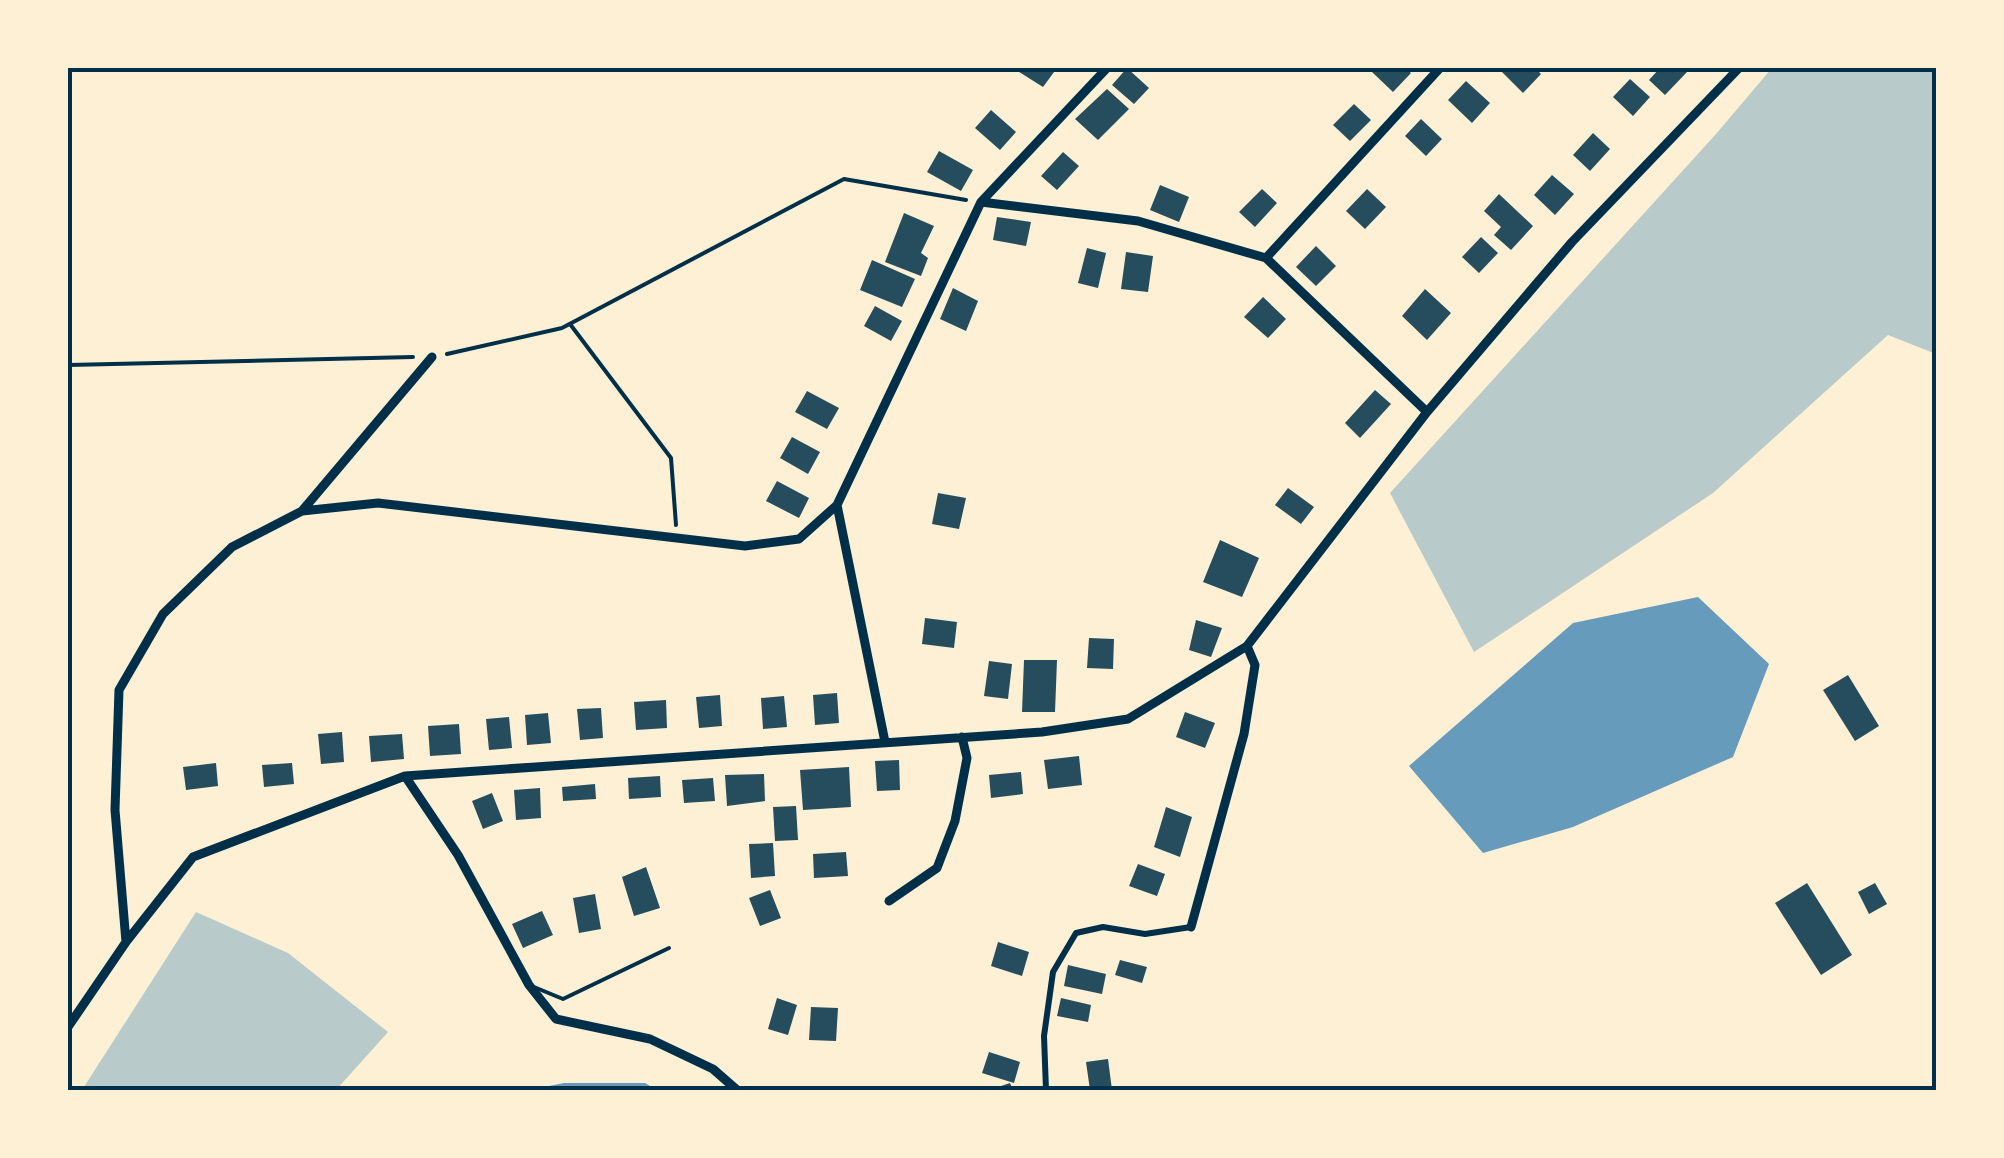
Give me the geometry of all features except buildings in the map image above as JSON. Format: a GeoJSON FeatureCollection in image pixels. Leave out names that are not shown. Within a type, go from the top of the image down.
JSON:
{"type":"FeatureCollection","features":[{"type":"Feature","properties":{"kind":"street"},"geometry":{"type":"LineString","coordinates":[[126,942],[115,810],[119,690],[163,614],[232,546],[302,512],[378,504],[744,546],[799,539],[837,505],[981,202],[1107,68]]}},
{"type":"Feature","properties":{"kind":"street"},"geometry":{"type":"LineString","coordinates":[[1266,258],[1440,68]]}},
{"type":"Feature","properties":{"kind":"street"},"geometry":{"type":"LineString","coordinates":[[68,1028],[126,942],[192,856],[406,776],[1042,732],[1128,719],[1248,646],[1427,412],[1572,242],[1740,68]]}},
{"type":"Feature","properties":{"kind":"street"},"geometry":{"type":"LineString","coordinates":[[981,202],[1138,220],[1266,258],[1427,412]]}},
{"type":"Feature","properties":{"kind":"street"},"geometry":{"type":"LineString","coordinates":[[302,512],[432,357]]}},
{"type":"Feature","properties":{"kind":"street"},"geometry":{"type":"LineString","coordinates":[[837,505],[885,742]]}},
{"type":"Feature","properties":{"kind":"street"},"geometry":{"type":"LineString","coordinates":[[1046,1090],[1044,1036],[1054,972],[1076,932],[1103,926],[1145,934],[1191,926],[1244,734],[1255,665],[1248,646]]}},
{"type":"Feature","properties":{"kind":"street"},"geometry":{"type":"LineString","coordinates":[[889,902],[937,868],[955,821],[961,790],[967,758],[962,737]]}},
{"type":"Feature","properties":{"kind":"street"},"geometry":{"type":"LineString","coordinates":[[406,776],[458,855],[529,985],[556,1019],[650,1039],[713,1069],[736,1090]]}},
{"type":"Feature","properties":{"kind":"lane"},"geometry":{"type":"LineString","coordinates":[[529,985],[563,999],[669,948]]}},
{"type":"Feature","properties":{"kind":"path"},"geometry":{"type":"LineString","coordinates":[[68,365],[432,357],[570,324],[844,179],[981,202]]}},
{"type":"Feature","properties":{"kind":"path"},"geometry":{"type":"LineString","coordinates":[[570,324],[671,458],[677,538]]}},
{"type":"Feature","properties":{"kind":"shaded area"},"geometry":{"type":"Polygon","coordinates":[[[1772,68],[1936,68],[1936,354],[1888,335],[1713,493],[1474,652],[1390,493],[1772,68]]]}},
{"type":"Feature","properties":{"kind":"shaded area"},"geometry":{"type":"Polygon","coordinates":[[[196,912],[288,953],[388,1032],[336,1090],[82,1090],[196,912]]]}},
{"type":"Feature","properties":{"kind":"water"},"geometry":{"type":"Polygon","coordinates":[[[1698,597],[1769,664],[1733,757],[1573,827],[1483,853],[1409,766],[1573,623],[1698,597]]]}},
{"type":"Feature","properties":{"kind":"water"},"geometry":{"type":"Polygon","coordinates":[[[564,1083],[645,1083],[657,1090],[529,1090],[564,1083]]]}}]}
